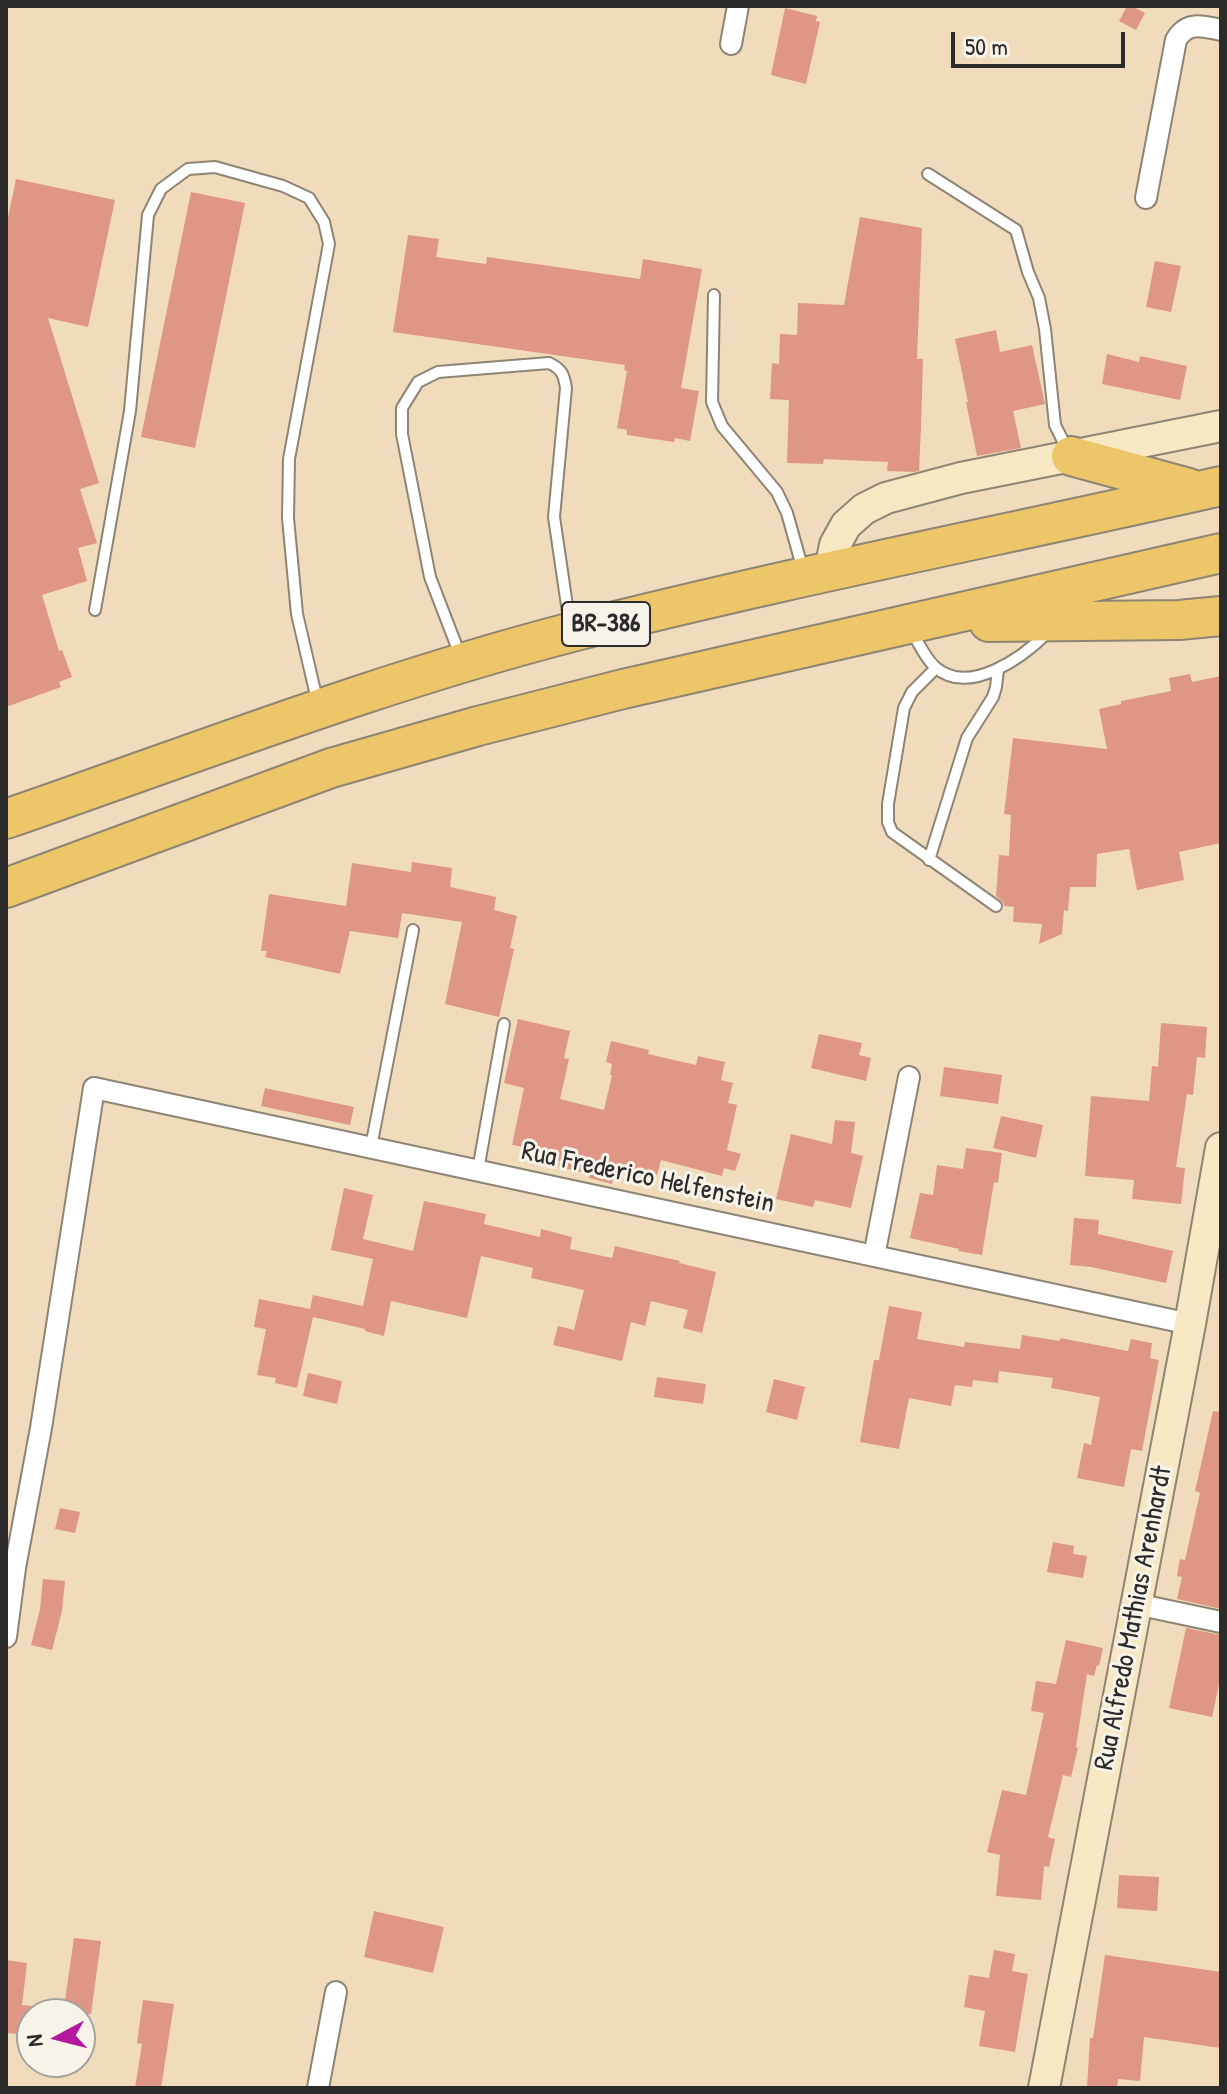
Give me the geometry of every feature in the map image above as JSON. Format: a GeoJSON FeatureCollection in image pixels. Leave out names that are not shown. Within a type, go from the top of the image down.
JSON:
{"type":"FeatureCollection","features":[{"type":"Feature","properties":{"kind":"highway"},"geometry":{"type":"LineString","coordinates":[[1071,456],[1210,488]]}},
{"type":"Feature","properties":{"kind":"highway","name":"BR-386"},"geometry":{"type":"LineString","coordinates":[[6,819],[319,708],[571,632],[817,574],[1210,488]]}},
{"type":"Feature","properties":{"kind":"highway","name":"BR-386"},"geometry":{"type":"LineString","coordinates":[[6,888],[331,768],[478,726],[906,623],[1221,553]]}},
{"type":"Feature","properties":{"kind":"highway"},"geometry":{"type":"LineString","coordinates":[[906,623],[1179,620],[1221,616]]}},
{"type":"Feature","properties":{"kind":"main road"},"geometry":{"type":"LineString","coordinates":[[817,574],[846,525],[864,509],[886,498],[961,478],[1221,426]]}},
{"type":"Feature","properties":{"kind":"main road","name":"Rua Alfredo Mathias Arenhardt"},"geometry":{"type":"LineString","coordinates":[[1044,2088],[1221,1148]]}},
{"type":"Feature","properties":{"kind":"street"},"geometry":{"type":"LineString","coordinates":[[731,44],[738,6]]}},
{"type":"Feature","properties":{"kind":"street"},"geometry":{"type":"LineString","coordinates":[[1146,198],[1176,40],[1182,30],[1191,26],[1221,30]]}},
{"type":"Feature","properties":{"kind":"street"},"geometry":{"type":"LineString","coordinates":[[874,1256],[909,1077]]}},
{"type":"Feature","properties":{"kind":"street","name":"Rua Frederico Helfenstein"},"geometry":{"type":"LineString","coordinates":[[6,1637],[94,1088],[1190,1324]]}},
{"type":"Feature","properties":{"kind":"street"},"geometry":{"type":"LineString","coordinates":[[1136,1604],[1221,1622]]}},
{"type":"Feature","properties":{"kind":"street"},"geometry":{"type":"LineString","coordinates":[[318,2088],[336,1992]]}},
{"type":"Feature","properties":{"kind":"lane"},"geometry":{"type":"LineString","coordinates":[[95,610],[130,411],[148,215],[161,189],[188,169],[215,167],[283,186],[309,198],[324,222],[329,244],[289,459],[288,518],[297,614],[319,708]]}},
{"type":"Feature","properties":{"kind":"lane"},"geometry":{"type":"LineString","coordinates":[[928,174],[1016,230],[1039,298],[1055,425],[1071,456]]}},
{"type":"Feature","properties":{"kind":"lane"},"geometry":{"type":"LineString","coordinates":[[714,295],[712,402],[722,426],[777,492],[817,574]]}},
{"type":"Feature","properties":{"kind":"lane"},"geometry":{"type":"LineString","coordinates":[[463,663],[430,577],[402,434],[402,408],[418,382],[438,372],[549,363],[564,374],[566,388],[554,517],[571,632]]}},
{"type":"Feature","properties":{"kind":"lane"},"geometry":{"type":"LineString","coordinates":[[906,623],[936,668],[949,675],[968,678],[998,670],[1037,643],[1060,621]]}},
{"type":"Feature","properties":{"kind":"lane"},"geometry":{"type":"LineString","coordinates":[[936,668],[912,692],[904,708],[888,804],[888,822],[892,832],[996,906]]}},
{"type":"Feature","properties":{"kind":"lane"},"geometry":{"type":"LineString","coordinates":[[929,860],[967,738],[993,697],[998,670]]}},
{"type":"Feature","properties":{"kind":"lane"},"geometry":{"type":"LineString","coordinates":[[371,1147],[413,930]]}},
{"type":"Feature","properties":{"kind":"lane"},"geometry":{"type":"LineString","coordinates":[[478,1170],[504,1024]]}},
{"type":"Feature","properties":{"kind":"building"},"geometry":{"type":"Polygon","coordinates":[[[1127,6],[1145,13],[1136,30],[1119,21],[1127,6]]]}},
{"type":"Feature","properties":{"kind":"building"},"geometry":{"type":"Polygon","coordinates":[[[785,8],[817,16],[816,21],[820,22],[806,84],[771,75],[785,8]]]}},
{"type":"Feature","properties":{"kind":"building"},"geometry":{"type":"Polygon","coordinates":[[[16,179],[115,200],[88,327],[48,318],[99,483],[80,489],[97,543],[78,548],[87,581],[42,595],[59,651],[62,650],[72,677],[59,682],[61,687],[6,707],[6,227],[16,179]]]}},
{"type":"Feature","properties":{"kind":"building"},"geometry":{"type":"Polygon","coordinates":[[[191,192],[245,203],[195,448],[141,437],[191,192]]]}},
{"type":"Feature","properties":{"kind":"building"},"geometry":{"type":"Polygon","coordinates":[[[860,217],[922,228],[917,359],[923,359],[919,471],[887,471],[888,462],[824,459],[823,464],[787,463],[789,400],[770,399],[772,363],[779,364],[780,334],[797,335],[798,303],[844,305],[860,217]]]}},
{"type":"Feature","properties":{"kind":"building"},"geometry":{"type":"Polygon","coordinates":[[[408,235],[439,239],[436,257],[486,264],[487,257],[640,279],[643,259],[702,269],[681,388],[699,391],[690,441],[675,438],[674,442],[627,435],[627,430],[617,428],[627,371],[624,370],[625,365],[393,332],[408,235]]]}},
{"type":"Feature","properties":{"kind":"building"},"geometry":{"type":"Polygon","coordinates":[[[1155,261],[1181,266],[1171,312],[1146,307],[1155,261]]]}},
{"type":"Feature","properties":{"kind":"building"},"geometry":{"type":"Polygon","coordinates":[[[996,330],[1000,352],[1032,345],[1045,404],[1013,411],[1021,448],[977,456],[955,339],[996,330]]]}},
{"type":"Feature","properties":{"kind":"building"},"geometry":{"type":"Polygon","coordinates":[[[1107,354],[1139,362],[1140,356],[1187,366],[1180,400],[1102,384],[1107,354]]]}},
{"type":"Feature","properties":{"kind":"building"},"geometry":{"type":"Polygon","coordinates":[[[1190,674],[1192,682],[1221,676],[1221,843],[1179,852],[1184,880],[1137,890],[1129,849],[1097,854],[1096,887],[1070,887],[1062,934],[1039,944],[1042,924],[1013,922],[1014,907],[1004,906],[996,896],[999,855],[1009,856],[1011,815],[1004,814],[1013,738],[1107,749],[1099,709],[1121,704],[1121,701],[1171,691],[1169,678],[1190,674]]]}},
{"type":"Feature","properties":{"kind":"building"},"geometry":{"type":"Polygon","coordinates":[[[412,862],[452,868],[450,887],[496,897],[494,910],[517,916],[510,948],[514,949],[499,1017],[445,1004],[462,922],[402,913],[398,938],[350,931],[340,974],[265,957],[267,951],[261,951],[269,894],[346,906],[352,863],[411,872],[412,862]]]}},
{"type":"Feature","properties":{"kind":"building"},"geometry":{"type":"Polygon","coordinates":[[[518,1019],[570,1031],[564,1058],[569,1059],[560,1099],[604,1110],[612,1075],[612,1064],[606,1062],[611,1041],[649,1050],[648,1054],[696,1065],[698,1056],[725,1062],[721,1080],[733,1083],[728,1103],[737,1105],[727,1150],[741,1154],[735,1171],[724,1168],[722,1176],[661,1160],[657,1175],[616,1165],[612,1184],[589,1178],[590,1174],[558,1167],[560,1161],[523,1152],[524,1147],[512,1145],[524,1088],[504,1083],[518,1019]]]}},
{"type":"Feature","properties":{"kind":"building"},"geometry":{"type":"Polygon","coordinates":[[[1161,1023],[1207,1027],[1205,1058],[1197,1057],[1193,1095],[1187,1094],[1176,1167],[1185,1168],[1181,1204],[1132,1199],[1134,1180],[1085,1176],[1091,1096],[1149,1101],[1152,1066],[1158,1067],[1161,1023]]]}},
{"type":"Feature","properties":{"kind":"building"},"geometry":{"type":"Polygon","coordinates":[[[819,1034],[862,1043],[859,1055],[871,1058],[866,1081],[811,1068],[819,1034]]]}},
{"type":"Feature","properties":{"kind":"building"},"geometry":{"type":"Polygon","coordinates":[[[944,1067],[1002,1075],[998,1104],[940,1096],[944,1067]]]}},
{"type":"Feature","properties":{"kind":"building"},"geometry":{"type":"Polygon","coordinates":[[[265,1088],[354,1107],[350,1125],[261,1106],[265,1088]]]}},
{"type":"Feature","properties":{"kind":"building"},"geometry":{"type":"Polygon","coordinates":[[[1001,1116],[1043,1125],[1036,1158],[993,1148],[1001,1116]]]}},
{"type":"Feature","properties":{"kind":"building"},"geometry":{"type":"Polygon","coordinates":[[[835,1120],[855,1122],[851,1153],[863,1156],[851,1208],[815,1200],[813,1207],[776,1199],[791,1134],[832,1144],[835,1120]]]}},
{"type":"Feature","properties":{"kind":"building"},"geometry":{"type":"Polygon","coordinates":[[[966,1148],[1002,1153],[982,1255],[910,1238],[920,1193],[933,1195],[937,1165],[963,1169],[966,1148]]]}},
{"type":"Feature","properties":{"kind":"building"},"geometry":{"type":"Polygon","coordinates":[[[344,1188],[373,1195],[363,1239],[413,1251],[424,1201],[486,1214],[484,1224],[540,1237],[541,1229],[572,1237],[570,1249],[612,1258],[615,1246],[716,1272],[702,1333],[683,1328],[688,1310],[651,1301],[645,1326],[631,1322],[622,1361],[553,1345],[558,1326],[574,1330],[584,1290],[531,1278],[533,1268],[481,1256],[467,1318],[391,1301],[384,1336],[313,1317],[297,1388],[275,1383],[276,1378],[257,1375],[266,1329],[254,1327],[259,1299],[310,1309],[313,1295],[363,1306],[373,1259],[331,1250],[344,1188]]]}},
{"type":"Feature","properties":{"kind":"building"},"geometry":{"type":"Polygon","coordinates":[[[1074,1218],[1099,1220],[1098,1234],[1173,1251],[1166,1283],[1070,1265],[1074,1218]]]}},
{"type":"Feature","properties":{"kind":"building"},"geometry":{"type":"Polygon","coordinates":[[[889,1306],[922,1312],[917,1339],[964,1347],[965,1342],[1020,1349],[1022,1335],[1060,1341],[1060,1338],[1128,1351],[1131,1339],[1152,1343],[1150,1358],[1159,1360],[1142,1451],[1131,1449],[1124,1487],[1077,1478],[1084,1443],[1091,1445],[1100,1397],[1051,1388],[1053,1378],[999,1371],[998,1383],[973,1380],[972,1387],[955,1385],[951,1406],[909,1398],[899,1449],[860,1442],[874,1360],[879,1360],[889,1306]]]}},
{"type":"Feature","properties":{"kind":"building"},"geometry":{"type":"Polygon","coordinates":[[[308,1373],[342,1381],[337,1404],[303,1396],[308,1373]]]}},
{"type":"Feature","properties":{"kind":"building"},"geometry":{"type":"Polygon","coordinates":[[[657,1377],[706,1384],[703,1404],[654,1397],[657,1377]]]}},
{"type":"Feature","properties":{"kind":"building"},"geometry":{"type":"Polygon","coordinates":[[[774,1379],[805,1387],[797,1420],[766,1412],[774,1379]]]}},
{"type":"Feature","properties":{"kind":"building"},"geometry":{"type":"Polygon","coordinates":[[[1213,1411],[1221,1412],[1221,1609],[1177,1599],[1182,1577],[1177,1576],[1180,1559],[1185,1560],[1200,1493],[1195,1491],[1213,1411]]]}},
{"type":"Feature","properties":{"kind":"building"},"geometry":{"type":"Polygon","coordinates":[[[60,1508],[80,1512],[75,1533],[55,1529],[60,1508]]]}},
{"type":"Feature","properties":{"kind":"building"},"geometry":{"type":"Polygon","coordinates":[[[1053,1542],[1074,1546],[1073,1554],[1087,1556],[1083,1578],[1047,1572],[1053,1542]]]}},
{"type":"Feature","properties":{"kind":"building"},"geometry":{"type":"Polygon","coordinates":[[[43,1579],[65,1581],[62,1611],[52,1650],[31,1645],[40,1609],[43,1579]]]}},
{"type":"Feature","properties":{"kind":"building"},"geometry":{"type":"Polygon","coordinates":[[[1186,1628],[1221,1635],[1221,1675],[1212,1717],[1169,1708],[1186,1628]]]}},
{"type":"Feature","properties":{"kind":"building"},"geometry":{"type":"Polygon","coordinates":[[[1066,1640],[1103,1648],[1094,1676],[1087,1674],[1078,1748],[1071,1777],[1063,1775],[1048,1837],[1055,1839],[1049,1867],[1044,1866],[1041,1900],[996,1896],[1000,1855],[987,1852],[1002,1790],[1026,1795],[1044,1713],[1031,1711],[1036,1681],[1056,1684],[1066,1640]]]}},
{"type":"Feature","properties":{"kind":"building"},"geometry":{"type":"Polygon","coordinates":[[[1119,1875],[1159,1877],[1157,1911],[1117,1908],[1119,1875]]]}},
{"type":"Feature","properties":{"kind":"building"},"geometry":{"type":"Polygon","coordinates":[[[374,1911],[444,1927],[433,1973],[364,1957],[374,1911]]]}},
{"type":"Feature","properties":{"kind":"building"},"geometry":{"type":"Polygon","coordinates":[[[74,1938],[101,1941],[93,1998],[65,1998],[74,1938]]]}},
{"type":"Feature","properties":{"kind":"building"},"geometry":{"type":"Polygon","coordinates":[[[994,1950],[1015,1954],[1012,1971],[1028,1974],[1015,2052],[979,2046],[985,2011],[964,2007],[969,1975],[989,1978],[994,1950]]]}},
{"type":"Feature","properties":{"kind":"building"},"geometry":{"type":"Polygon","coordinates":[[[1105,1955],[1221,1972],[1221,2048],[1144,2037],[1140,2081],[1118,2079],[1117,2088],[1087,2088],[1090,2038],[1093,2038],[1105,1955]]]}},
{"type":"Feature","properties":{"kind":"building"},"geometry":{"type":"Polygon","coordinates":[[[6,1960],[27,1963],[23,1998],[16,1998],[16,2034],[6,2033],[6,1960]]]}},
{"type":"Feature","properties":{"kind":"building"},"geometry":{"type":"Polygon","coordinates":[[[143,2000],[174,2004],[161,2088],[135,2088],[142,2044],[137,2043],[143,2000]]]}}]}
